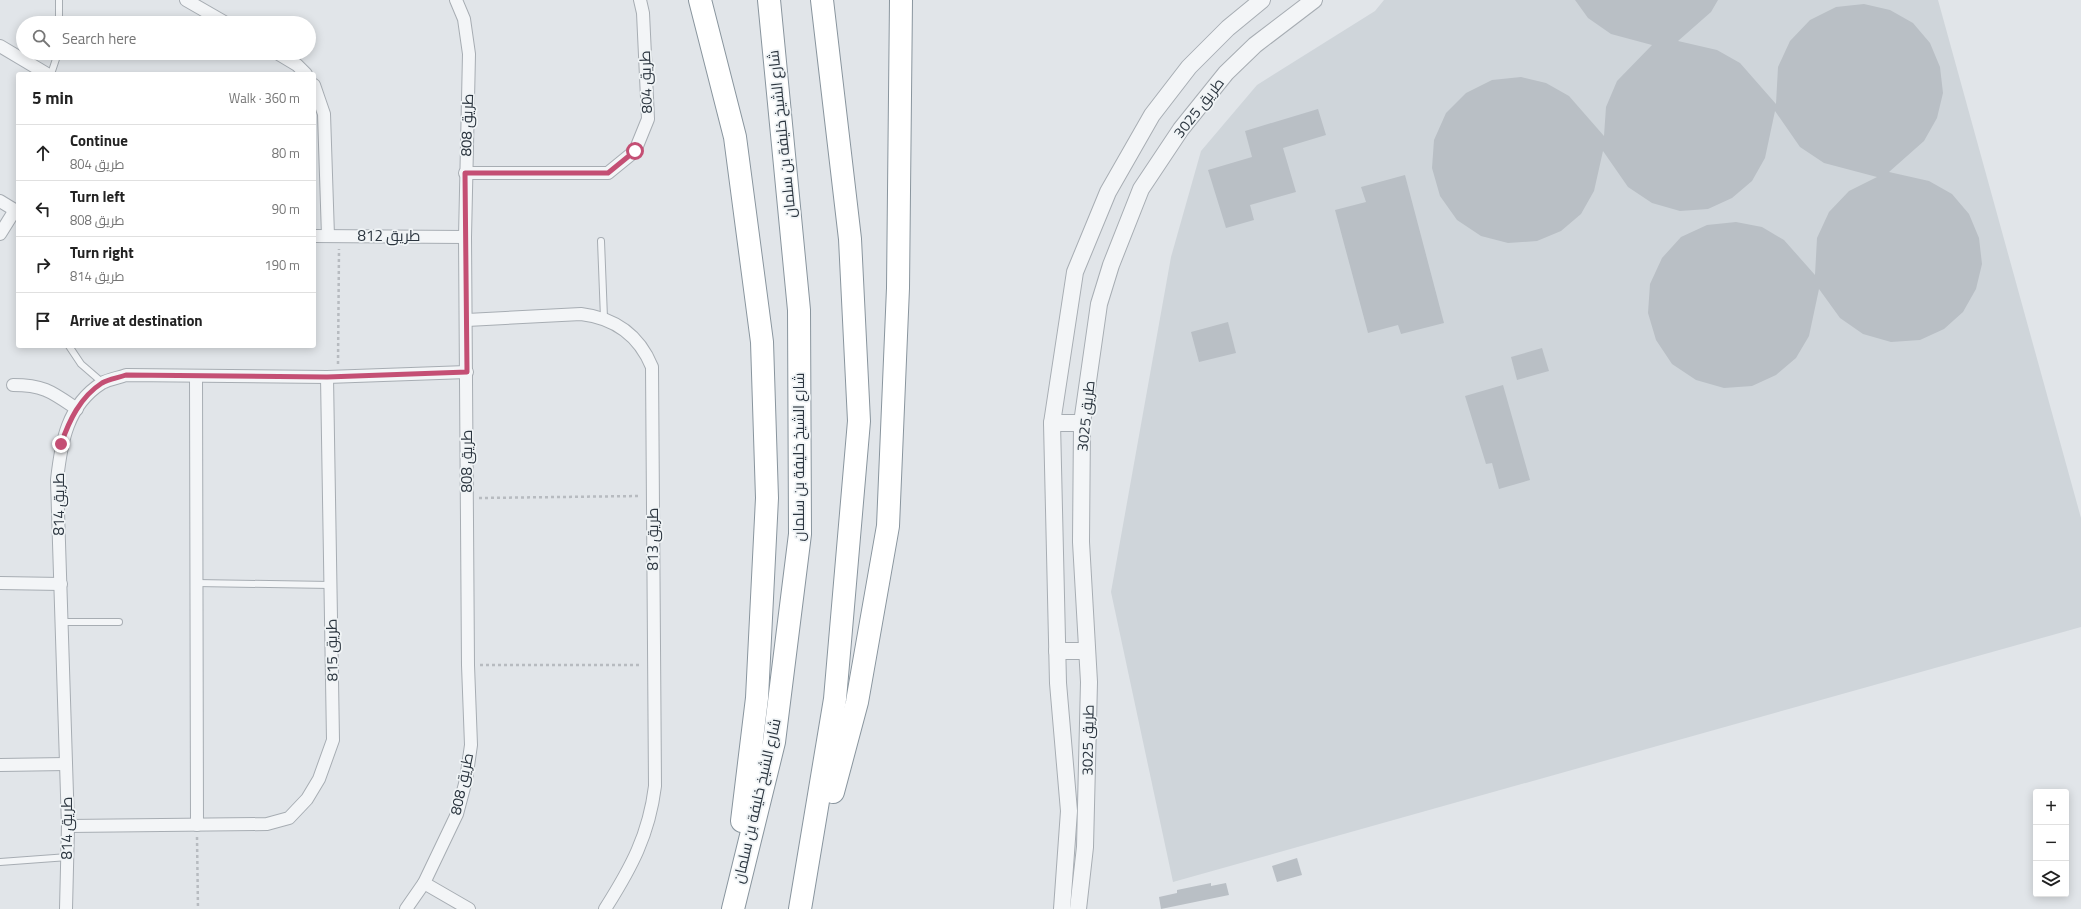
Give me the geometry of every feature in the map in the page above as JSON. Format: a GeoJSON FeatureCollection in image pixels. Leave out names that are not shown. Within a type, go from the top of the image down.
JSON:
{"type":"FeatureCollection","features":[{"type":"Feature","properties":{"kind":"highway"},"geometry":{"type":"LineString","coordinates":[[700,0],[735,137],[762,349],[766,498],[757,698],[732,909]]}},
{"type":"Feature","properties":{"kind":"highway","name":"شارع الشيخ خليفة بن سلمان"},"geometry":{"type":"LineString","coordinates":[[732,909],[774,742],[800,534],[799,310],[769,0]]}},
{"type":"Feature","properties":{"kind":"highway"},"geometry":{"type":"LineString","coordinates":[[801,905],[835,699],[858,421],[850,239],[822,0]]}},
{"type":"Feature","properties":{"kind":"highway"},"geometry":{"type":"LineString","coordinates":[[801,905],[858,702],[888,526],[898,288],[900,0]]}},
{"type":"Feature","properties":{"kind":"street"},"geometry":{"type":"LineString","coordinates":[[186,0],[214,16]]}},
{"type":"Feature","properties":{"kind":"street","name":"طريق 808"},"geometry":{"type":"LineString","coordinates":[[406,909],[424,883],[451,831],[466,780],[471,745],[468,665],[467,320],[464,237],[469,54],[464,19],[456,0]]}},
{"type":"Feature","properties":{"kind":"street","name":"طريق 804"},"geometry":{"type":"LineString","coordinates":[[465,173],[608,173],[635,151],[648,119],[643,13],[640,0]]}},
{"type":"Feature","properties":{"kind":"street","name":"طريق 3025"},"geometry":{"type":"LineString","coordinates":[[1062,909],[1069,811],[1062,735],[1057,651],[1052,422],[1075,272],[1108,192],[1152,114],[1189,67],[1228,28],[1262,0]]}},
{"type":"Feature","properties":{"kind":"street","name":"طريق 3025"},"geometry":{"type":"LineString","coordinates":[[1078,909],[1085,847],[1089,682],[1081,542],[1082,424],[1099,304],[1110,265],[1141,189],[1181,129],[1226,73],[1255,45],[1314,0]]}},
{"type":"Feature","properties":{"kind":"street"},"geometry":{"type":"LineString","coordinates":[[0,46],[16,56]]}},
{"type":"Feature","properties":{"kind":"street"},"geometry":{"type":"LineString","coordinates":[[24,60],[44,72]]}},
{"type":"Feature","properties":{"kind":"street"},"geometry":{"type":"LineString","coordinates":[[289,60],[298,65],[304,72]]}},
{"type":"Feature","properties":{"kind":"street"},"geometry":{"type":"LineString","coordinates":[[316,91],[324,114],[334,236]]}},
{"type":"Feature","properties":{"kind":"street"},"geometry":{"type":"LineString","coordinates":[[0,201],[16,211],[0,234]]}},
{"type":"Feature","properties":{"kind":"street","name":"طريق 812"},"geometry":{"type":"LineString","coordinates":[[316,236],[464,237]]}},
{"type":"Feature","properties":{"kind":"street","name":"طريق 813"},"geometry":{"type":"LineString","coordinates":[[467,320],[581,314],[604,318],[615,323],[634,337],[642,346],[652,367],[655,786],[649,822],[637,855],[606,909]]}},
{"type":"Feature","properties":{"kind":"street","name":"طريق 814"},"geometry":{"type":"LineString","coordinates":[[66,909],[68,826],[57,480],[61,444],[70,420],[83,400],[103,383],[126,375],[333,377],[467,372]]}},
{"type":"Feature","properties":{"kind":"street"},"geometry":{"type":"LineString","coordinates":[[196,376],[197,825]]}},
{"type":"Feature","properties":{"kind":"street","name":"طريق 815"},"geometry":{"type":"LineString","coordinates":[[68,826],[267,824],[289,818],[307,799],[319,779],[333,740],[331,585],[333,377]]}},
{"type":"Feature","properties":{"kind":"street"},"geometry":{"type":"LineString","coordinates":[[12,385],[30,385],[46,389],[77,409]]}},
{"type":"Feature","properties":{"kind":"street"},"geometry":{"type":"LineString","coordinates":[[1052,422],[1082,424]]}},
{"type":"Feature","properties":{"kind":"street"},"geometry":{"type":"LineString","coordinates":[[0,583],[61,584]]}},
{"type":"Feature","properties":{"kind":"street"},"geometry":{"type":"LineString","coordinates":[[1057,651],[1087,650]]}},
{"type":"Feature","properties":{"kind":"street"},"geometry":{"type":"LineString","coordinates":[[1062,735],[1088,735]]}},
{"type":"Feature","properties":{"kind":"street"},"geometry":{"type":"LineString","coordinates":[[0,765],[66,764]]}},
{"type":"Feature","properties":{"kind":"street"},"geometry":{"type":"LineString","coordinates":[[424,883],[469,909]]}},
{"type":"Feature","properties":{"kind":"lane"},"geometry":{"type":"LineString","coordinates":[[59,0],[59,16]]}},
{"type":"Feature","properties":{"kind":"lane"},"geometry":{"type":"LineString","coordinates":[[52,72],[56,60]]}},
{"type":"Feature","properties":{"kind":"lane"},"geometry":{"type":"LineString","coordinates":[[601,241],[604,318]]}},
{"type":"Feature","properties":{"kind":"lane"},"geometry":{"type":"LineString","coordinates":[[70,348],[81,364],[103,383]]}},
{"type":"Feature","properties":{"kind":"lane"},"geometry":{"type":"LineString","coordinates":[[196,583],[331,585]]}},
{"type":"Feature","properties":{"kind":"lane"},"geometry":{"type":"LineString","coordinates":[[62,622],[119,622]]}},
{"type":"Feature","properties":{"kind":"lane"},"geometry":{"type":"LineString","coordinates":[[0,862],[68,857]]}},
{"type":"Feature","properties":{"kind":"path"},"geometry":{"type":"LineString","coordinates":[[333,377],[334,236]]}},
{"type":"Feature","properties":{"kind":"path"},"geometry":{"type":"LineString","coordinates":[[467,498],[653,496]]}},
{"type":"Feature","properties":{"kind":"path"},"geometry":{"type":"LineString","coordinates":[[468,665],[654,665]]}},
{"type":"Feature","properties":{"kind":"path"},"geometry":{"type":"LineString","coordinates":[[197,825],[198,909]]}},
{"type":"Feature","properties":{"kind":"shaded area"},"geometry":{"type":"Polygon","coordinates":[[[1384,0],[1938,0],[2081,518],[2081,627],[1173,882],[1111,592],[1171,257],[1201,151],[1257,85],[1375,11],[1384,0]]]}},
{"type":"Feature","properties":{"kind":"building"},"geometry":{"type":"Polygon","coordinates":[[[1575,0],[1718,0],[1711,12],[1678,41],[1717,50],[1740,63],[1776,104],[1778,67],[1790,41],[1810,20],[1836,7],[1864,4],[1890,10],[1913,23],[1930,43],[1940,67],[1943,93],[1937,118],[1924,141],[1889,172],[1929,181],[1952,194],[1969,214],[1979,238],[1982,264],[1976,289],[1963,312],[1944,329],[1920,340],[1891,342],[1863,334],[1840,318],[1819,289],[1809,336],[1796,358],[1776,375],[1752,386],[1724,388],[1696,380],[1672,364],[1656,340],[1648,313],[1650,284],[1662,258],[1681,237],[1707,225],[1736,222],[1762,227],[1784,240],[1815,275],[1817,238],[1829,212],[1849,191],[1877,177],[1824,163],[1800,147],[1775,111],[1765,158],[1752,181],[1732,198],[1708,209],[1680,211],[1652,203],[1628,187],[1603,151],[1594,191],[1581,214],[1561,231],[1537,241],[1508,243],[1481,236],[1457,220],[1440,196],[1432,168],[1434,140],[1446,113],[1466,93],[1492,80],[1521,77],[1546,83],[1569,96],[1604,136],[1606,107],[1617,81],[1652,45],[1611,34],[1588,18],[1575,0]]]}},
{"type":"Feature","properties":{"kind":"building"},"geometry":{"type":"Polygon","coordinates":[[[1318,109],[1326,135],[1283,148],[1296,192],[1250,205],[1254,220],[1226,228],[1208,170],[1252,157],[1245,131],[1318,109]]]}},
{"type":"Feature","properties":{"kind":"building"},"geometry":{"type":"Polygon","coordinates":[[[1405,175],[1444,323],[1401,334],[1398,325],[1368,333],[1335,210],[1366,202],[1361,187],[1405,175]]]}},
{"type":"Feature","properties":{"kind":"building"},"geometry":{"type":"Polygon","coordinates":[[[1228,322],[1236,353],[1199,362],[1191,332],[1228,322]]]}},
{"type":"Feature","properties":{"kind":"building"},"geometry":{"type":"Polygon","coordinates":[[[1542,348],[1549,371],[1517,380],[1511,357],[1542,348]]]}},
{"type":"Feature","properties":{"kind":"building"},"geometry":{"type":"Polygon","coordinates":[[[1503,385],[1530,480],[1499,489],[1492,463],[1486,464],[1465,396],[1503,385]]]}},
{"type":"Feature","properties":{"kind":"building"},"geometry":{"type":"Polygon","coordinates":[[[1297,858],[1302,875],[1277,882],[1272,866],[1297,858]]]}},
{"type":"Feature","properties":{"kind":"building"},"geometry":{"type":"Polygon","coordinates":[[[1211,883],[1211,886],[1226,883],[1229,895],[1161,909],[1159,897],[1177,893],[1177,890],[1211,883]]]}},
{"type":"Feature","properties":{"kind":"route"},"geometry":{"type":"LineString","coordinates":[[61,444],[70,420],[83,400],[103,383],[126,375],[327,377],[467,372],[464,237],[465,173],[608,173],[635,151]]}}]}
